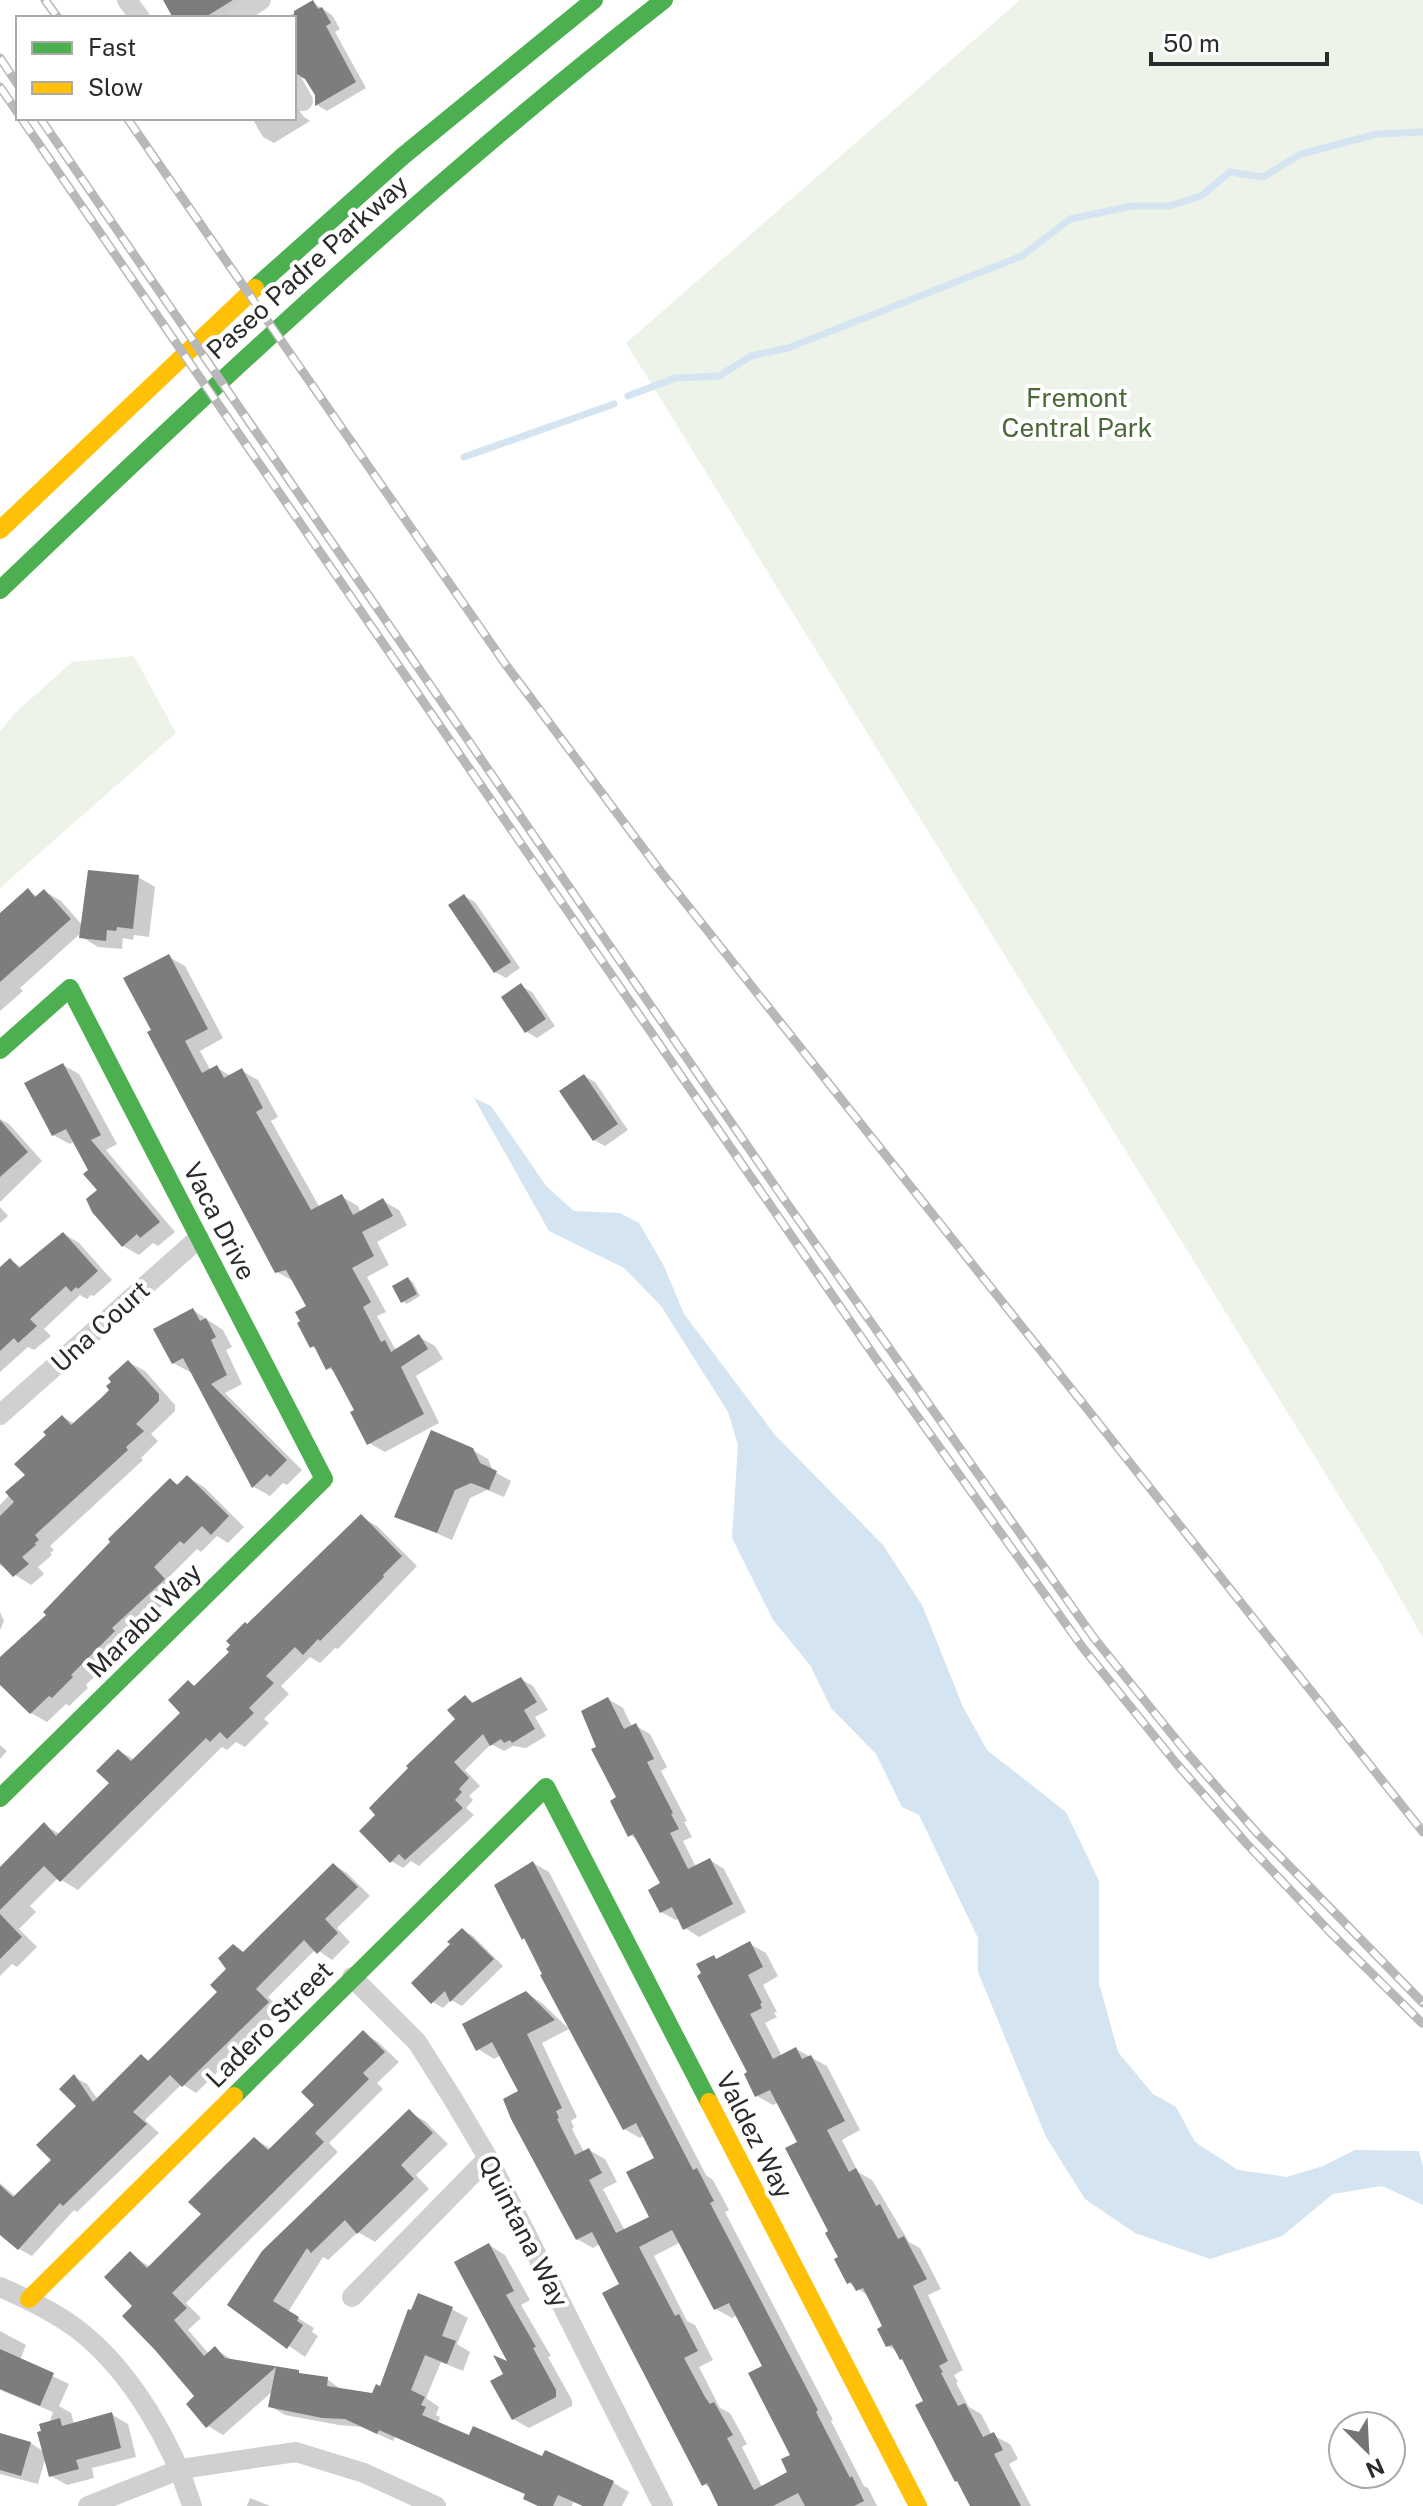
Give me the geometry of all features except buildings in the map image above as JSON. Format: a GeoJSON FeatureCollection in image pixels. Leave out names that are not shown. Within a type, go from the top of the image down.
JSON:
{"type":"FeatureCollection","features":[{"type":"Feature","properties":{"kind":"street","name":"Paseo Padre Parkway"},"geometry":{"type":"LineString","coordinates":[[0,530],[340,211],[456,111],[594,0]]}},
{"type":"Feature","properties":{"kind":"street","name":"Paseo Padre Parkway"},"geometry":{"type":"LineString","coordinates":[[0,590],[262,340],[374,238],[530,106],[664,0]]}},
{"type":"Feature","properties":{"kind":"street","name":"Vaca Drive"},"geometry":{"type":"LineString","coordinates":[[0,1050],[70,988],[324,1479]]}},
{"type":"Feature","properties":{"kind":"street","name":"Una Court"},"geometry":{"type":"LineString","coordinates":[[0,1415],[199,1238]]}},
{"type":"Feature","properties":{"kind":"street","name":"Marabu Way"},"geometry":{"type":"LineString","coordinates":[[0,1798],[324,1479]]}},
{"type":"Feature","properties":{"kind":"street","name":"Ladero Street"},"geometry":{"type":"LineString","coordinates":[[29,2299],[546,1787]]}},
{"type":"Feature","properties":{"kind":"street","name":"Valdez Way"},"geometry":{"type":"LineString","coordinates":[[546,1787],[918,2506]]}},
{"type":"Feature","properties":{"kind":"street","name":"Quintana Way"},"geometry":{"type":"LineString","coordinates":[[352,1977],[417,2042],[488,2158],[663,2506]]}},
{"type":"Feature","properties":{"kind":"street"},"geometry":{"type":"LineString","coordinates":[[352,2297],[488,2158]]}},
{"type":"Feature","properties":{"kind":"street"},"geometry":{"type":"LineString","coordinates":[[0,2287],[29,2299],[81,2332],[134,2388],[181,2469],[192,2506]]}},
{"type":"Feature","properties":{"kind":"street"},"geometry":{"type":"LineString","coordinates":[[88,2506],[181,2469],[296,2452],[364,2473],[436,2506]]}},
{"type":"Feature","properties":{"kind":"green space","name":"Fremont Central Park"},"geometry":{"type":"Polygon","coordinates":[[[1020,0],[1423,0],[1423,1638],[1378,1559],[626,343],[1020,0]]]}},
{"type":"Feature","properties":{"kind":"green space"},"geometry":{"type":"Polygon","coordinates":[[[134,656],[176,733],[0,888],[0,731],[15,713],[72,662],[134,656]]]}},
{"type":"Feature","properties":{"kind":"water"},"geometry":{"type":"Polygon","coordinates":[[[474,1098],[491,1106],[547,1187],[574,1211],[620,1213],[639,1223],[664,1266],[684,1314],[775,1435],[883,1545],[922,1605],[963,1707],[987,1750],[1066,1812],[1099,1881],[1099,1983],[1118,2052],[1153,2094],[1176,2107],[1195,2142],[1238,2170],[1287,2177],[1323,2166],[1355,2150],[1419,2151],[1423,2167],[1423,2205],[1382,2186],[1333,2194],[1282,2236],[1210,2259],[1135,2233],[1085,2199],[1046,2137],[978,1972],[978,1938],[919,1815],[902,1807],[876,1754],[831,1708],[810,1665],[773,1620],[732,1538],[738,1445],[728,1412],[661,1306],[624,1268],[549,1231],[474,1098]]]}},
{"type":"Feature","properties":{"kind":"waterway"},"geometry":{"type":"LineString","coordinates":[[628,396],[675,378],[719,376],[751,356],[788,348],[1022,256],[1070,219],[1132,206],[1169,206],[1201,196],[1230,172],[1263,177],[1301,154],[1377,134],[1423,132]]}},
{"type":"Feature","properties":{"kind":"waterway"},"geometry":{"type":"LineString","coordinates":[[464,457],[614,404]]}},
{"type":"Feature","properties":{"kind":"railway"},"geometry":{"type":"LineString","coordinates":[[45,0],[57,16]]}},
{"type":"Feature","properties":{"kind":"railway"},"geometry":{"type":"LineString","coordinates":[[0,58],[16,82]]}},
{"type":"Feature","properties":{"kind":"railway"},"geometry":{"type":"LineString","coordinates":[[0,87],[16,110]]}},
{"type":"Feature","properties":{"kind":"railway"},"geometry":{"type":"LineString","coordinates":[[22,120],[877,1360],[1083,1648],[1176,1763],[1246,1843],[1422,2023]]}},
{"type":"Feature","properties":{"kind":"railway"},"geometry":{"type":"LineString","coordinates":[[41,120],[781,1195],[1094,1638],[1187,1753],[1257,1833],[1423,2003]]}},
{"type":"Feature","properties":{"kind":"railway"},"geometry":{"type":"LineString","coordinates":[[128,120],[506,665],[661,872],[1423,1832]]}},
{"type":"Feature","properties":{"kind":"traffic: fast"},"geometry":{"type":"LineString","coordinates":[[255,288],[403,156],[594,0]]}},
{"type":"Feature","properties":{"kind":"traffic: fast"},"geometry":{"type":"LineString","coordinates":[[0,590],[324,287],[577,69],[664,0]]}},
{"type":"Feature","properties":{"kind":"traffic: fast"},"geometry":{"type":"LineString","coordinates":[[0,1050],[70,988],[324,1479],[0,1798]]}},
{"type":"Feature","properties":{"kind":"traffic: fast"},"geometry":{"type":"LineString","coordinates":[[234,2096],[546,1787],[709,2102]]}},
{"type":"Feature","properties":{"kind":"traffic: slow"},"geometry":{"type":"LineString","coordinates":[[0,530],[255,288]]}},
{"type":"Feature","properties":{"kind":"traffic: slow"},"geometry":{"type":"LineString","coordinates":[[29,2299],[234,2096]]}},
{"type":"Feature","properties":{"kind":"traffic: slow"},"geometry":{"type":"LineString","coordinates":[[709,2102],[918,2506]]}}]}
